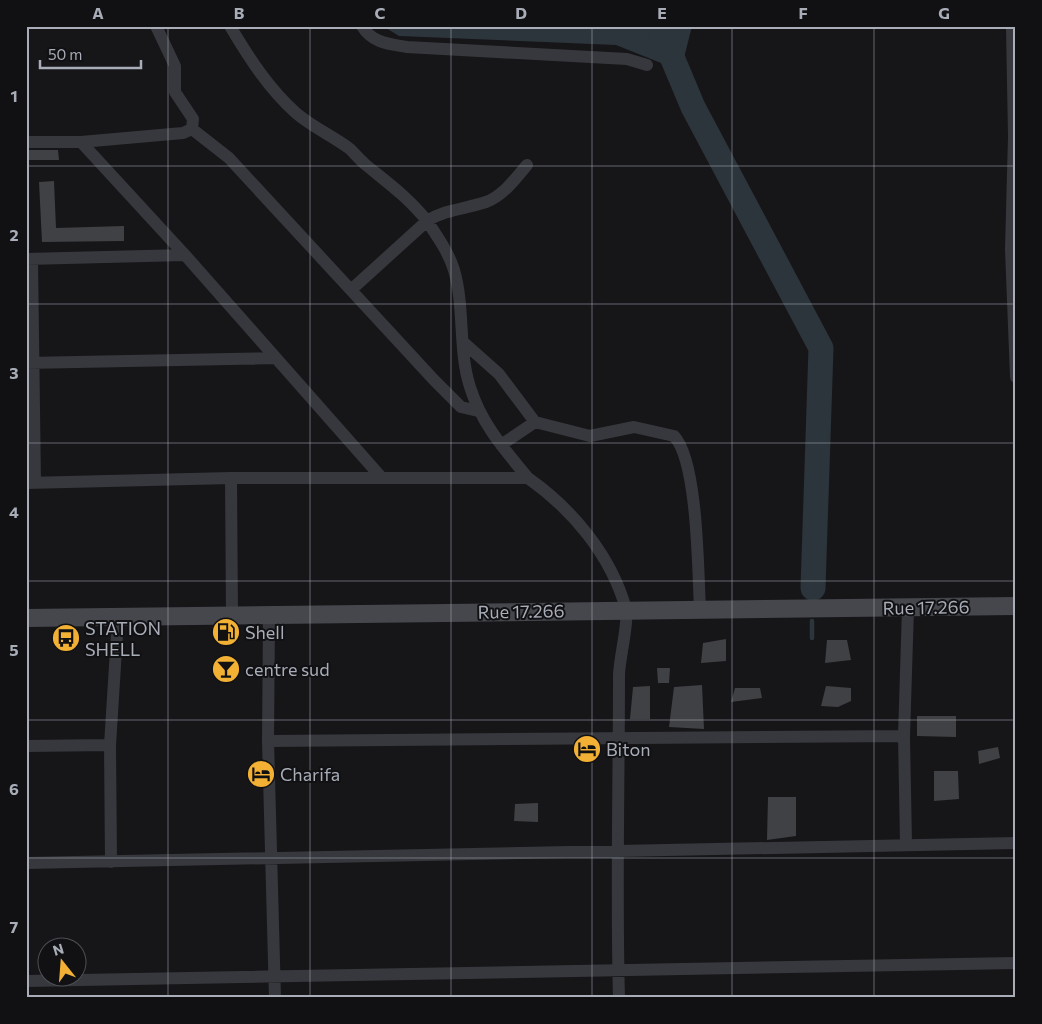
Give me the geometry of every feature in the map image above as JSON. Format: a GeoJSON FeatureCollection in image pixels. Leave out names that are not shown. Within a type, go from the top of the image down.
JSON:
{"type":"FeatureCollection","features":[{"type":"Feature","properties":{"kind":"main road","name":"Rue 17.266"},"geometry":{"type":"LineString","coordinates":[[26,618],[1016,606]]}},
{"type":"Feature","properties":{"kind":"street"},"geometry":{"type":"LineString","coordinates":[[156,26],[175,66],[175,92],[193,119],[192,129]]}},
{"type":"Feature","properties":{"kind":"street"},"geometry":{"type":"LineString","coordinates":[[230,26],[246,53],[273,90],[298,114],[350,150],[405,195],[426,221],[446,252],[454,270],[469,384],[478,411],[501,445],[528,478],[554,497],[588,535],[610,570],[626,611],[619,672],[617,850],[619,998]]}},
{"type":"Feature","properties":{"kind":"street"},"geometry":{"type":"LineString","coordinates":[[362,26],[366,34],[382,43],[407,48],[627,59],[646,65]]}},
{"type":"Feature","properties":{"kind":"street"},"geometry":{"type":"LineString","coordinates":[[1012,26],[1015,137],[1016,377]]}},
{"type":"Feature","properties":{"kind":"street"},"geometry":{"type":"LineString","coordinates":[[26,142],[81,142],[183,133],[192,129]]}},
{"type":"Feature","properties":{"kind":"street"},"geometry":{"type":"LineString","coordinates":[[192,129],[229,158],[461,407],[478,411]]}},
{"type":"Feature","properties":{"kind":"street"},"geometry":{"type":"LineString","coordinates":[[81,142],[185,255],[381,477]]}},
{"type":"Feature","properties":{"kind":"street"},"geometry":{"type":"LineString","coordinates":[[352,289],[426,221],[439,213],[487,202],[498,196],[527,165]]}},
{"type":"Feature","properties":{"kind":"street"},"geometry":{"type":"LineString","coordinates":[[185,255],[29,259],[31,483],[231,478],[528,478]]}},
{"type":"Feature","properties":{"kind":"street"},"geometry":{"type":"LineString","coordinates":[[463,342],[499,374],[535,422],[590,436],[634,427],[642,428],[668,434],[678,440],[691,483],[700,610]]}},
{"type":"Feature","properties":{"kind":"street"},"geometry":{"type":"LineString","coordinates":[[29,363],[275,358]]}},
{"type":"Feature","properties":{"kind":"street"},"geometry":{"type":"LineString","coordinates":[[501,445],[535,422]]}},
{"type":"Feature","properties":{"kind":"street"},"geometry":{"type":"LineString","coordinates":[[231,478],[232,616]]}},
{"type":"Feature","properties":{"kind":"street"},"geometry":{"type":"LineString","coordinates":[[906,844],[904,736],[908,608]]}},
{"type":"Feature","properties":{"kind":"street"},"geometry":{"type":"LineString","coordinates":[[268,616],[268,741],[275,998]]}},
{"type":"Feature","properties":{"kind":"street"},"geometry":{"type":"LineString","coordinates":[[111,862],[110,745],[118,618]]}},
{"type":"Feature","properties":{"kind":"street"},"geometry":{"type":"LineString","coordinates":[[268,741],[904,736]]}},
{"type":"Feature","properties":{"kind":"street"},"geometry":{"type":"LineString","coordinates":[[26,746],[110,745]]}},
{"type":"Feature","properties":{"kind":"street"},"geometry":{"type":"LineString","coordinates":[[26,863],[906,844],[1016,844]]}},
{"type":"Feature","properties":{"kind":"street"},"geometry":{"type":"LineString","coordinates":[[26,981],[1016,963]]}},
{"type":"Feature","properties":{"kind":"shaded area"},"geometry":{"type":"Polygon","coordinates":[[[383,26],[692,26],[682,66],[669,71],[661,63],[616,45],[399,36],[383,26]]]}},
{"type":"Feature","properties":{"kind":"building"},"geometry":{"type":"Polygon","coordinates":[[[26,150],[58,150],[59,160],[26,160],[26,150]]]}},
{"type":"Feature","properties":{"kind":"building"},"geometry":{"type":"Polygon","coordinates":[[[54,181],[56,228],[124,226],[124,241],[42,242],[39,182],[54,181]]]}},
{"type":"Feature","properties":{"kind":"building"},"geometry":{"type":"Polygon","coordinates":[[[726,639],[726,661],[701,663],[703,643],[726,639]]]}},
{"type":"Feature","properties":{"kind":"building"},"geometry":{"type":"Polygon","coordinates":[[[827,640],[847,640],[851,660],[825,663],[827,640]]]}},
{"type":"Feature","properties":{"kind":"building"},"geometry":{"type":"Polygon","coordinates":[[[657,668],[670,668],[669,683],[658,683],[657,668]]]}},
{"type":"Feature","properties":{"kind":"building"},"geometry":{"type":"Polygon","coordinates":[[[702,685],[704,729],[669,727],[674,687],[702,685]]]}},
{"type":"Feature","properties":{"kind":"building"},"geometry":{"type":"Polygon","coordinates":[[[650,686],[650,719],[630,719],[633,687],[650,686]]]}},
{"type":"Feature","properties":{"kind":"building"},"geometry":{"type":"Polygon","coordinates":[[[826,686],[851,688],[851,701],[838,707],[821,706],[826,686]]]}},
{"type":"Feature","properties":{"kind":"building"},"geometry":{"type":"Polygon","coordinates":[[[735,688],[760,688],[762,698],[731,702],[735,688]]]}},
{"type":"Feature","properties":{"kind":"building"},"geometry":{"type":"Polygon","coordinates":[[[917,716],[956,716],[956,737],[917,736],[917,716]]]}},
{"type":"Feature","properties":{"kind":"building"},"geometry":{"type":"Polygon","coordinates":[[[998,747],[1000,758],[979,764],[978,751],[998,747]]]}},
{"type":"Feature","properties":{"kind":"building"},"geometry":{"type":"Polygon","coordinates":[[[934,771],[958,771],[959,799],[934,801],[934,771]]]}},
{"type":"Feature","properties":{"kind":"building"},"geometry":{"type":"Polygon","coordinates":[[[768,797],[796,797],[796,836],[767,840],[768,797]]]}},
{"type":"Feature","properties":{"kind":"building"},"geometry":{"type":"Polygon","coordinates":[[[538,803],[538,822],[514,821],[515,804],[538,803]]]}},
{"type":"Feature","properties":{"kind":"waterway"},"geometry":{"type":"LineString","coordinates":[[659,26],[693,107],[821,348],[813,588]]}},
{"type":"Feature","properties":{"kind":"waterway"},"geometry":{"type":"LineString","coordinates":[[812,621],[812,638]]}},
{"type":"Feature","properties":{"kind":"place","name":"Shell"},"geometry":{"type":"Point","coordinates":[226,632]}},
{"type":"Feature","properties":{"kind":"place","name":"STATION SHELL"},"geometry":{"type":"Point","coordinates":[66,638]}},
{"type":"Feature","properties":{"kind":"place","name":"centre sud"},"geometry":{"type":"Point","coordinates":[226,669]}},
{"type":"Feature","properties":{"kind":"place","name":"Biton"},"geometry":{"type":"Point","coordinates":[587,749]}},
{"type":"Feature","properties":{"kind":"place","name":"Charifa"},"geometry":{"type":"Point","coordinates":[261,774]}}]}
